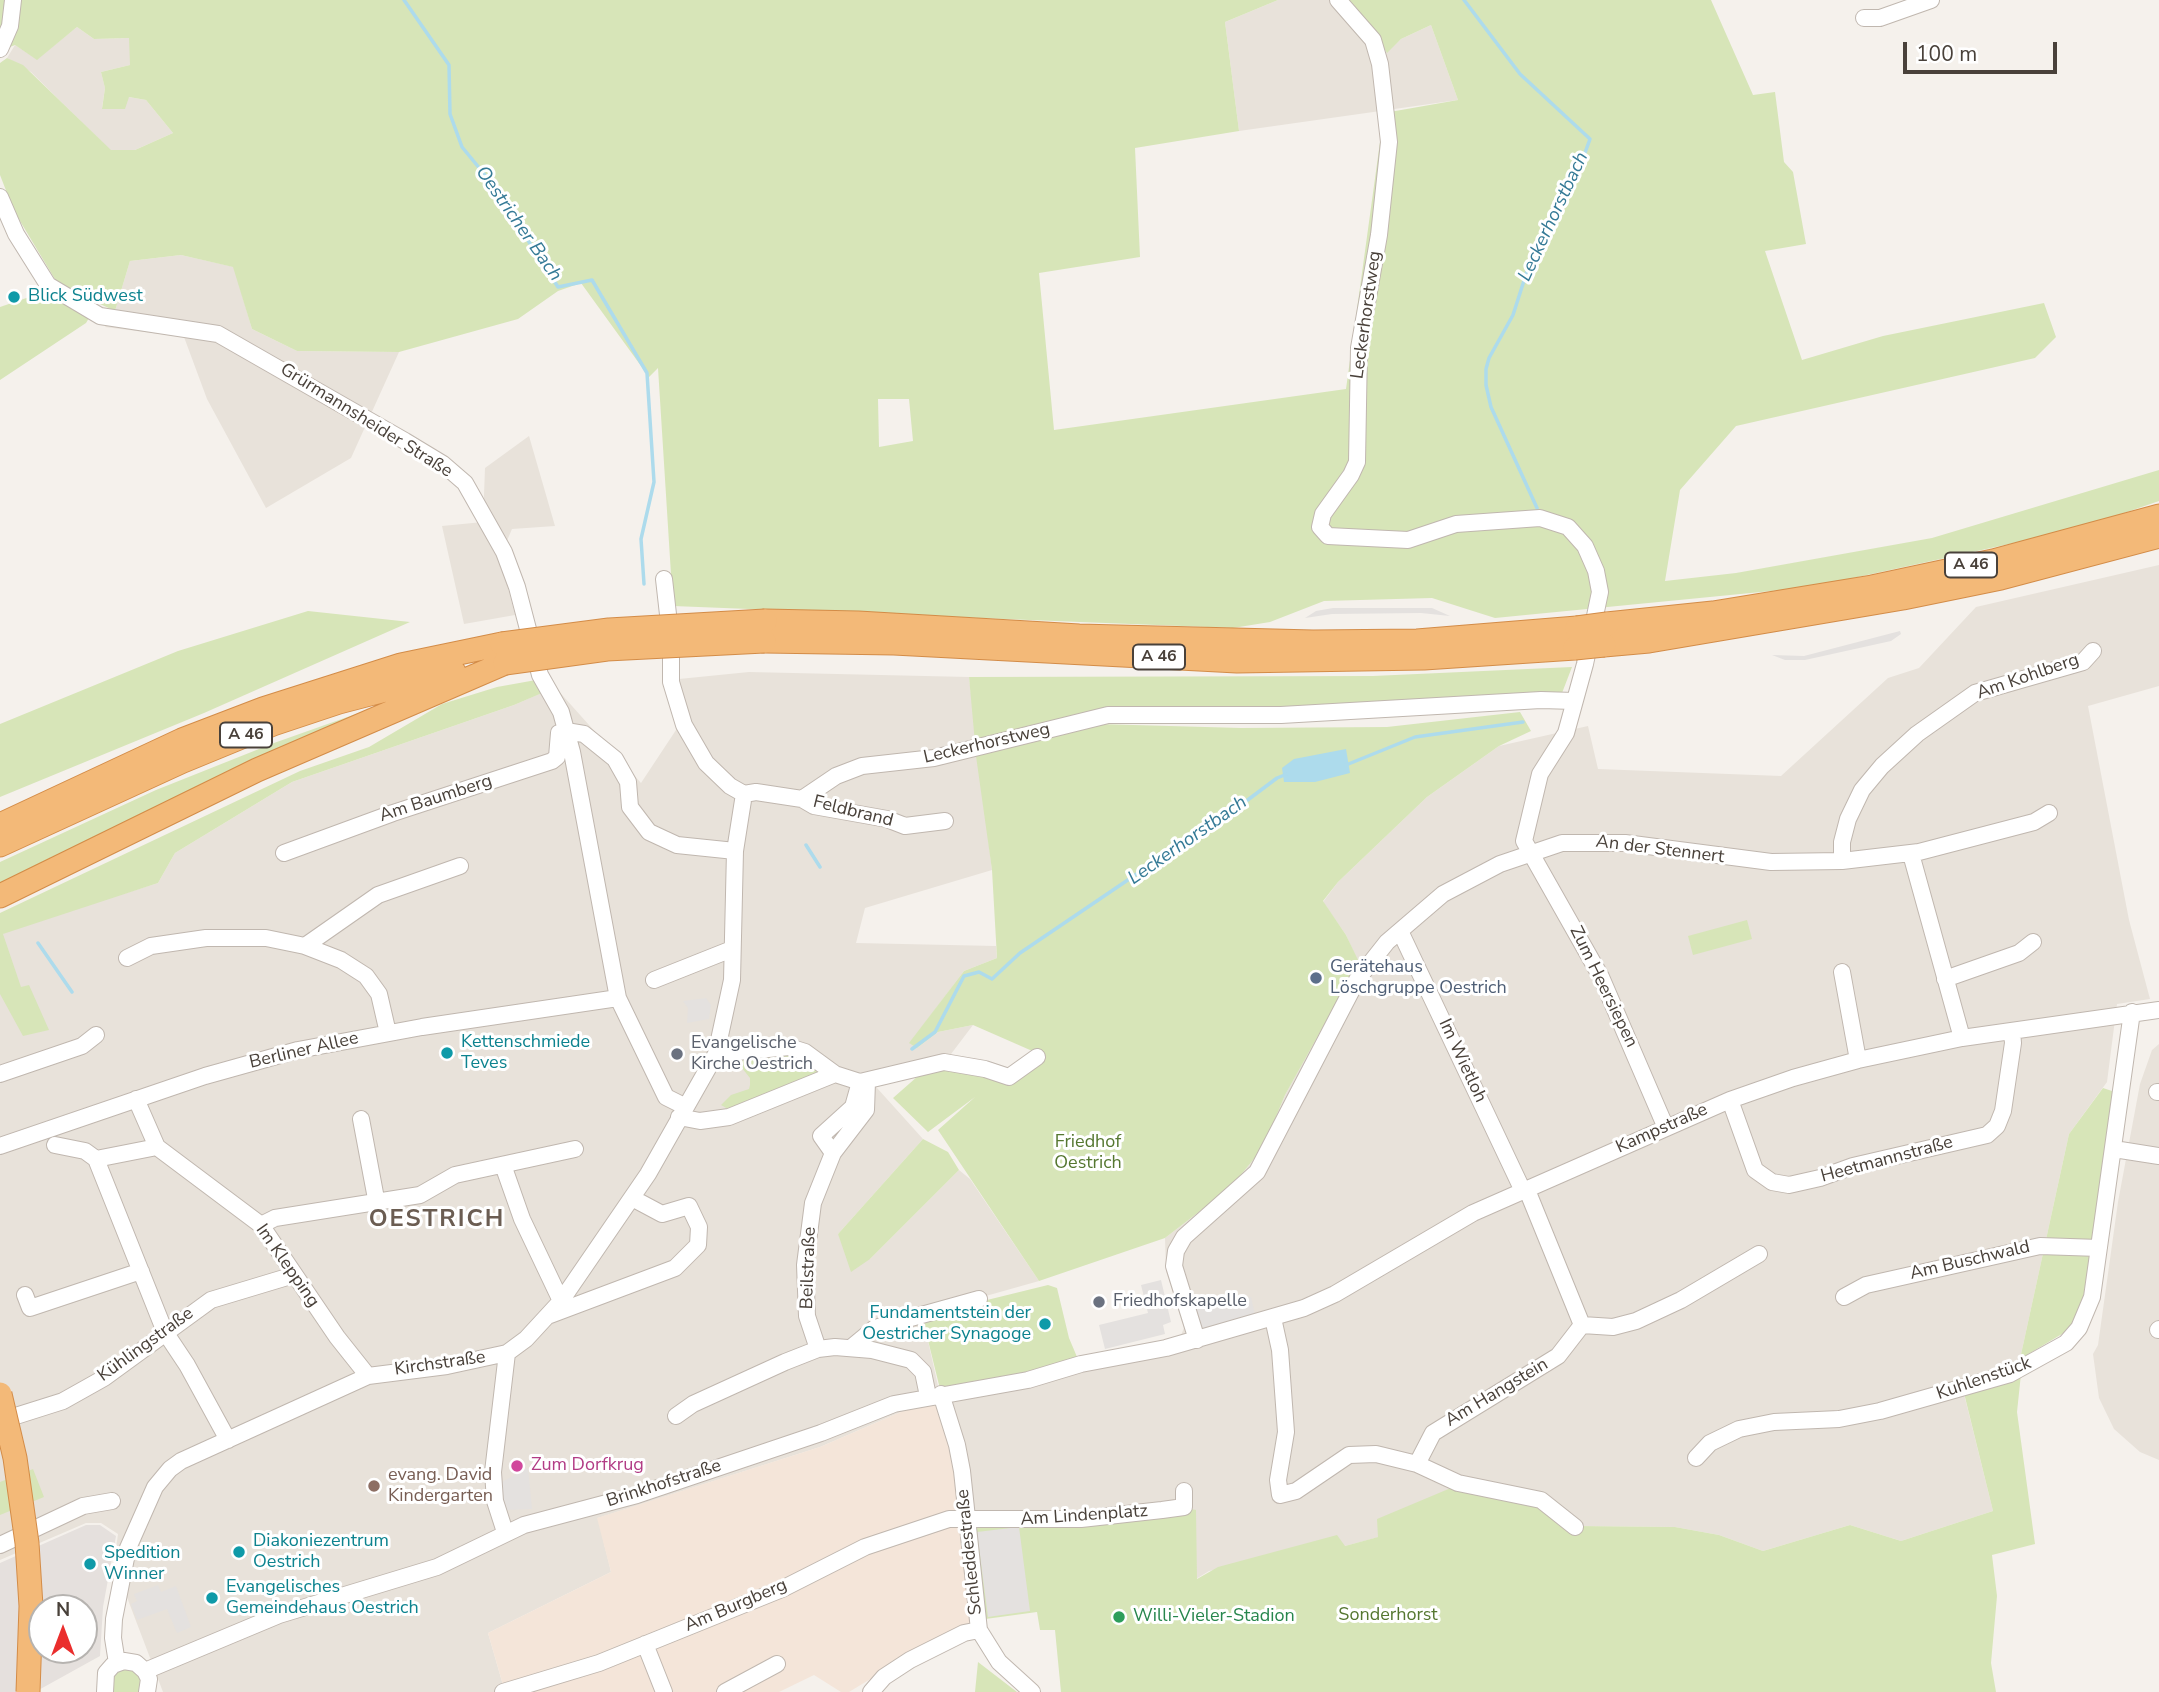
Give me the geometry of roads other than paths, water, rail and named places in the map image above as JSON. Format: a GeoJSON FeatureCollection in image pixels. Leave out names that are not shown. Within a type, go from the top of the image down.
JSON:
{"type":"FeatureCollection","features":[{"type":"Feature","properties":{"kind":"highway","name":"A 46"},"geometry":{"type":"LineString","coordinates":[[764,631],[894,643],[1237,661],[1424,659],[1606,634],[1872,587],[1993,561],[2159,516]]}},
{"type":"Feature","properties":{"kind":"highway","name":"A 46"},"geometry":{"type":"LineString","coordinates":[[1606,634],[1649,641],[1813,615],[2000,578],[2159,536]]}},
{"type":"Feature","properties":{"kind":"highway"},"geometry":{"type":"LineString","coordinates":[[1946,607],[2000,578]]}},
{"type":"Feature","properties":{"kind":"highway"},"geometry":{"type":"LineString","coordinates":[[1479,625],[1530,632]]}},
{"type":"Feature","properties":{"kind":"highway"},"geometry":{"type":"LineString","coordinates":[[1189,640],[1291,627]]}},
{"type":"Feature","properties":{"kind":"highway","name":"A 46"},"geometry":{"type":"LineString","coordinates":[[0,845],[183,761],[273,724],[504,653],[609,630],[1404,641],[1530,632],[1576,638]]}},
{"type":"Feature","properties":{"kind":"highway"},"geometry":{"type":"LineString","coordinates":[[1649,641],[1700,644]]}},
{"type":"Feature","properties":{"kind":"highway","name":"A 46"},"geometry":{"type":"LineString","coordinates":[[0,825],[182,740],[263,709],[401,665],[504,653]]}},
{"type":"Feature","properties":{"kind":"highway"},"geometry":{"type":"LineString","coordinates":[[0,896],[504,653]]}},
{"type":"Feature","properties":{"kind":"highway"},"geometry":{"type":"LineString","coordinates":[[0,1394],[15,1458],[27,1543],[31,1606],[28,1692]]}},
{"type":"Feature","properties":{"kind":"street"},"geometry":{"type":"LineString","coordinates":[[0,49],[10,26],[13,0]]}},
{"type":"Feature","properties":{"kind":"street","name":"Leckerhorstweg"},"geometry":{"type":"LineString","coordinates":[[1338,0],[1373,40],[1380,64],[1389,142],[1379,234],[1359,348],[1357,462],[1323,514],[1320,527],[1328,536],[1387,541],[1408,540],[1456,524],[1540,518],[1568,527],[1585,545],[1596,571],[1600,592],[1566,733],[1540,774],[1535,788],[1524,841],[1531,852]]}},
{"type":"Feature","properties":{"kind":"street"},"geometry":{"type":"LineString","coordinates":[[1864,18],[1880,18],[1931,0]]}},
{"type":"Feature","properties":{"kind":"street","name":"Grürmannsheider Straße"},"geometry":{"type":"LineString","coordinates":[[0,197],[16,234],[48,285],[100,316],[218,334],[424,453],[465,483],[505,552],[540,675],[561,712],[618,998],[666,1097],[682,1112]]}},
{"type":"Feature","properties":{"kind":"street"},"geometry":{"type":"LineString","coordinates":[[664,579],[671,641],[670,682],[684,725],[706,763],[730,786],[744,794],[756,792],[802,799]]}},
{"type":"Feature","properties":{"kind":"street","name":"Am Kohlberg"},"geometry":{"type":"LineString","coordinates":[[1842,861],[1842,842],[1848,819],[1862,790],[1882,766],[1917,734],[1975,694],[2082,662],[2093,651]]}},
{"type":"Feature","properties":{"kind":"street","name":"Leckerhorstweg"},"geometry":{"type":"LineString","coordinates":[[802,799],[836,776],[862,766],[934,758],[1108,715],[1281,715],[1541,700],[1574,701]]}},
{"type":"Feature","properties":{"kind":"street"},"geometry":{"type":"LineString","coordinates":[[566,731],[584,734],[615,759],[628,782],[630,807],[649,832],[677,845],[736,851]]}},
{"type":"Feature","properties":{"kind":"street","name":"Am Baumberg"},"geometry":{"type":"LineString","coordinates":[[285,853],[393,813],[552,761],[557,757],[559,733],[566,731]]}},
{"type":"Feature","properties":{"kind":"street","name":"Kirchstraße"},"geometry":{"type":"LineString","coordinates":[[117,1663],[113,1637],[121,1581],[133,1533],[146,1503],[162,1476],[170,1469],[368,1376],[447,1366],[507,1353],[550,1315],[561,1301],[632,1198],[716,1054],[732,980],[736,851],[744,794]]}},
{"type":"Feature","properties":{"kind":"street","name":"Feldbrand"},"geometry":{"type":"LineString","coordinates":[[802,799],[814,806],[887,819],[905,826],[945,821]]}},
{"type":"Feature","properties":{"kind":"street","name":"An der Stennert"},"geometry":{"type":"LineString","coordinates":[[1197,1340],[1174,1266],[1176,1251],[1184,1237],[1257,1172],[1357,980],[1372,958],[1420,911],[1466,880],[1531,852],[1562,843],[1591,842],[1759,861],[1842,861],[1912,854],[2034,822],[2049,813]]}},
{"type":"Feature","properties":{"kind":"street","name":"Zum Heersiepen"},"geometry":{"type":"LineString","coordinates":[[1531,852],[1601,977],[1666,1128]]}},
{"type":"Feature","properties":{"kind":"street"},"geometry":{"type":"LineString","coordinates":[[1912,854],[1962,1038]]}},
{"type":"Feature","properties":{"kind":"street"},"geometry":{"type":"LineString","coordinates":[[305,946],[378,895],[460,866]]}},
{"type":"Feature","properties":{"kind":"street","name":"Im Wietloh"},"geometry":{"type":"LineString","coordinates":[[1399,931],[1525,1191]]}},
{"type":"Feature","properties":{"kind":"street"},"geometry":{"type":"LineString","coordinates":[[127,958],[151,946],[206,938],[256,938],[305,946],[341,960],[366,976],[379,994],[388,1033]]}},
{"type":"Feature","properties":{"kind":"street"},"geometry":{"type":"LineString","coordinates":[[1945,979],[2018,953],[2033,942]]}},
{"type":"Feature","properties":{"kind":"street"},"geometry":{"type":"LineString","coordinates":[[654,980],[732,950]]}},
{"type":"Feature","properties":{"kind":"street"},"geometry":{"type":"LineString","coordinates":[[1842,972],[1858,1059]]}},
{"type":"Feature","properties":{"kind":"street","name":"Berliner Allee"},"geometry":{"type":"LineString","coordinates":[[0,1146],[136,1099],[298,1050],[388,1033],[618,998]]}},
{"type":"Feature","properties":{"kind":"street","name":"Kampstraße"},"geometry":{"type":"LineString","coordinates":[[1197,1340],[1273,1318],[1335,1294],[1461,1219],[1730,1100],[1858,1059],[1962,1038],[2159,1010]]}},
{"type":"Feature","properties":{"kind":"street","name":"Kuhlenstück"},"geometry":{"type":"LineString","coordinates":[[1696,1458],[1710,1443],[1739,1429],[1774,1422],[1860,1416],[2010,1374],[2049,1355],[2066,1343],[2088,1310],[2114,1149],[2132,1013]]}},
{"type":"Feature","properties":{"kind":"street","name":"Heetmannstraße"},"geometry":{"type":"LineString","coordinates":[[1730,1100],[1755,1170],[1772,1182],[1788,1185],[1820,1178],[1853,1166],[1987,1135],[1997,1126],[2003,1111],[2013,1043],[2011,1031]]}},
{"type":"Feature","properties":{"kind":"street"},"geometry":{"type":"LineString","coordinates":[[0,1074],[82,1046],[96,1035]]}},
{"type":"Feature","properties":{"kind":"street"},"geometry":{"type":"LineString","coordinates":[[716,1054],[789,1047],[805,1052],[835,1074],[867,1081],[944,1062],[985,1069],[1009,1077],[1037,1057]]}},
{"type":"Feature","properties":{"kind":"street"},"geometry":{"type":"LineString","coordinates":[[682,1112],[700,1121],[729,1117],[835,1074]]}},
{"type":"Feature","properties":{"kind":"street"},"geometry":{"type":"LineString","coordinates":[[833,1153],[821,1136],[853,1107],[867,1081]]}},
{"type":"Feature","properties":{"kind":"street","name":"Beilstraße"},"geometry":{"type":"LineString","coordinates":[[818,1349],[810,1335],[807,1316],[805,1265],[813,1203],[833,1153],[866,1110],[867,1081]]}},
{"type":"Feature","properties":{"kind":"street","name":"Im Klepping"},"geometry":{"type":"LineString","coordinates":[[136,1099],[157,1147],[261,1225],[368,1376]]}},
{"type":"Feature","properties":{"kind":"street"},"geometry":{"type":"LineString","coordinates":[[361,1119],[377,1204]]}},
{"type":"Feature","properties":{"kind":"street"},"geometry":{"type":"LineString","coordinates":[[55,1145],[85,1151],[96,1158],[165,1332],[187,1365],[228,1440]]}},
{"type":"Feature","properties":{"kind":"street"},"geometry":{"type":"LineString","coordinates":[[96,1158],[157,1147]]}},
{"type":"Feature","properties":{"kind":"street"},"geometry":{"type":"LineString","coordinates":[[261,1225],[275,1218],[377,1204],[420,1195],[454,1175],[575,1149]]}},
{"type":"Feature","properties":{"kind":"street"},"geometry":{"type":"LineString","coordinates":[[2114,1149],[2159,1156]]}},
{"type":"Feature","properties":{"kind":"street"},"geometry":{"type":"LineString","coordinates":[[503,1165],[531,1241],[561,1301]]}},
{"type":"Feature","properties":{"kind":"street"},"geometry":{"type":"LineString","coordinates":[[1525,1191],[1582,1325],[1613,1327],[1636,1321],[1681,1300],[1759,1254]]}},
{"type":"Feature","properties":{"kind":"street"},"geometry":{"type":"LineString","coordinates":[[550,1315],[675,1268],[698,1245],[699,1227],[689,1206],[662,1214],[632,1198]]}},
{"type":"Feature","properties":{"kind":"street","name":"Am Buschwald"},"geometry":{"type":"LineString","coordinates":[[1844,1297],[1866,1285],[2040,1246],[2099,1248]]}},
{"type":"Feature","properties":{"kind":"street"},"geometry":{"type":"LineString","coordinates":[[25,1295],[30,1308],[141,1271]]}},
{"type":"Feature","properties":{"kind":"street","name":"Kühlingstraße"},"geometry":{"type":"LineString","coordinates":[[0,1421],[64,1401],[104,1378],[211,1300],[294,1275]]}},
{"type":"Feature","properties":{"kind":"street"},"geometry":{"type":"LineString","coordinates":[[852,1347],[875,1328],[979,1299]]}},
{"type":"Feature","properties":{"kind":"street"},"geometry":{"type":"LineString","coordinates":[[1273,1318],[1280,1350],[1286,1432],[1278,1480],[1280,1495],[1296,1491],[1357,1453],[1397,1457],[1458,1483],[1541,1500],[1575,1527]]}},
{"type":"Feature","properties":{"kind":"street","name":"Am Hangstein"},"geometry":{"type":"LineString","coordinates":[[1417,1464],[1433,1433],[1558,1356],[1582,1325]]}},
{"type":"Feature","properties":{"kind":"street","name":"Brinkhofstraße"},"geometry":{"type":"LineString","coordinates":[[145,1671],[290,1611],[437,1567],[505,1532],[637,1495],[821,1433],[894,1404],[935,1395],[997,1387],[1081,1364],[1197,1340]]}},
{"type":"Feature","properties":{"kind":"street"},"geometry":{"type":"LineString","coordinates":[[676,1416],[745,1379],[818,1349],[852,1347],[911,1360],[923,1372],[935,1395]]}},
{"type":"Feature","properties":{"kind":"street"},"geometry":{"type":"LineString","coordinates":[[505,1532],[495,1501],[494,1472],[507,1353]]}},
{"type":"Feature","properties":{"kind":"street","name":"Schleddestraße"},"geometry":{"type":"LineString","coordinates":[[935,1395],[957,1445],[979,1630],[994,1657],[1032,1692]]}},
{"type":"Feature","properties":{"kind":"street","name":"Am Lindenplatz"},"geometry":{"type":"LineString","coordinates":[[967,1517],[1013,1520],[1081,1518],[1162,1510],[1184,1507],[1184,1491]]}},
{"type":"Feature","properties":{"kind":"street"},"geometry":{"type":"LineString","coordinates":[[0,1545],[83,1506],[112,1501]]}},
{"type":"Feature","properties":{"kind":"street","name":"Am Burgberg"},"geometry":{"type":"LineString","coordinates":[[503,1692],[600,1663],[782,1589],[865,1547],[949,1519],[967,1517]]}},
{"type":"Feature","properties":{"kind":"street"},"geometry":{"type":"LineString","coordinates":[[871,1692],[884,1677],[910,1660],[964,1633],[979,1630]]}},
{"type":"Feature","properties":{"kind":"street"},"geometry":{"type":"LineString","coordinates":[[645,1644],[664,1692]]}},
{"type":"Feature","properties":{"kind":"street"},"geometry":{"type":"LineString","coordinates":[[105,1692],[105,1676],[117,1663],[132,1661],[145,1671],[149,1679],[147,1692]]}},
{"type":"Feature","properties":{"kind":"street"},"geometry":{"type":"LineString","coordinates":[[725,1692],[777,1664]]}},
{"type":"Feature","properties":{"kind":"water"},"geometry":{"type":"Polygon","coordinates":[[[1346,749],[1350,773],[1315,782],[1284,782],[1282,768],[1294,759],[1346,749]]]}},
{"type":"Feature","properties":{"kind":"waterway","name":"Oestricher Bach"},"geometry":{"type":"LineString","coordinates":[[404,0],[449,65],[450,114],[462,147],[490,181],[558,287],[592,280],[647,373],[654,482],[641,539],[644,584]]}},
{"type":"Feature","properties":{"kind":"waterway","name":"Leckerhorstbach"},"geometry":{"type":"LineString","coordinates":[[1464,0],[1520,74],[1590,139],[1574,183],[1529,265],[1513,315],[1489,358],[1486,369],[1491,407],[1537,508]]}},
{"type":"Feature","properties":{"kind":"waterway","name":"Leckerhorstbach"},"geometry":{"type":"LineString","coordinates":[[1346,765],[1415,737],[1523,722]]}},
{"type":"Feature","properties":{"kind":"waterway","name":"Leckerhorstbach"},"geometry":{"type":"LineString","coordinates":[[912,1049],[935,1032],[964,976],[979,972],[992,979],[1020,953],[1147,867],[1209,829],[1277,778],[1287,774]]}},
{"type":"Feature","properties":{"kind":"waterway","name":"Oestricher Bach"},"geometry":{"type":"LineString","coordinates":[[806,845],[820,867]]}},
{"type":"Feature","properties":{"kind":"waterway"},"geometry":{"type":"LineString","coordinates":[[38,943],[72,992]]}},
{"type":"Feature","properties":{"kind":"place","name":"Blick Südwest"},"geometry":{"type":"Point","coordinates":[14,297]}},
{"type":"Feature","properties":{"kind":"place","name":"Gerätehaus Löschgruppe Oestrich"},"geometry":{"type":"Point","coordinates":[1316,978]}},
{"type":"Feature","properties":{"kind":"place","name":"Kettenschmiede Teves"},"geometry":{"type":"Point","coordinates":[447,1053]}},
{"type":"Feature","properties":{"kind":"place","name":"Evangelische Kirche Oestrich"},"geometry":{"type":"Point","coordinates":[677,1054]}},
{"type":"Feature","properties":{"kind":"place","name":"Friedhofskapelle"},"geometry":{"type":"Point","coordinates":[1099,1302]}},
{"type":"Feature","properties":{"kind":"place","name":"Fundamentstein der Oestricher Synagoge"},"geometry":{"type":"Point","coordinates":[1045,1324]}},
{"type":"Feature","properties":{"kind":"place","name":"Zum Dorfkrug"},"geometry":{"type":"Point","coordinates":[517,1466]}},
{"type":"Feature","properties":{"kind":"place","name":"evang. David Kindergarten"},"geometry":{"type":"Point","coordinates":[374,1486]}},
{"type":"Feature","properties":{"kind":"place","name":"Diakoniezentrum Oestrich"},"geometry":{"type":"Point","coordinates":[239,1552]}},
{"type":"Feature","properties":{"kind":"place","name":"Spedition Winner"},"geometry":{"type":"Point","coordinates":[90,1564]}},
{"type":"Feature","properties":{"kind":"place","name":"Evangelisches Gemeindehaus Oestrich"},"geometry":{"type":"Point","coordinates":[212,1598]}},
{"type":"Feature","properties":{"kind":"place","name":"Willi-Vieler-Stadion"},"geometry":{"type":"Point","coordinates":[1119,1617]}},
{"type":"Feature","properties":{"kind":"district","name":"OESTRICH"},"geometry":{"type":"Point","coordinates":[437,1220]}},
{"type":"Feature","properties":{"kind":"park label","name":"Friedhof Oestrich"},"geometry":{"type":"Point","coordinates":[1088,1153]}},
{"type":"Feature","properties":{"kind":"park label","name":"Sonderhorst"},"geometry":{"type":"Point","coordinates":[1388,1616]}}]}
